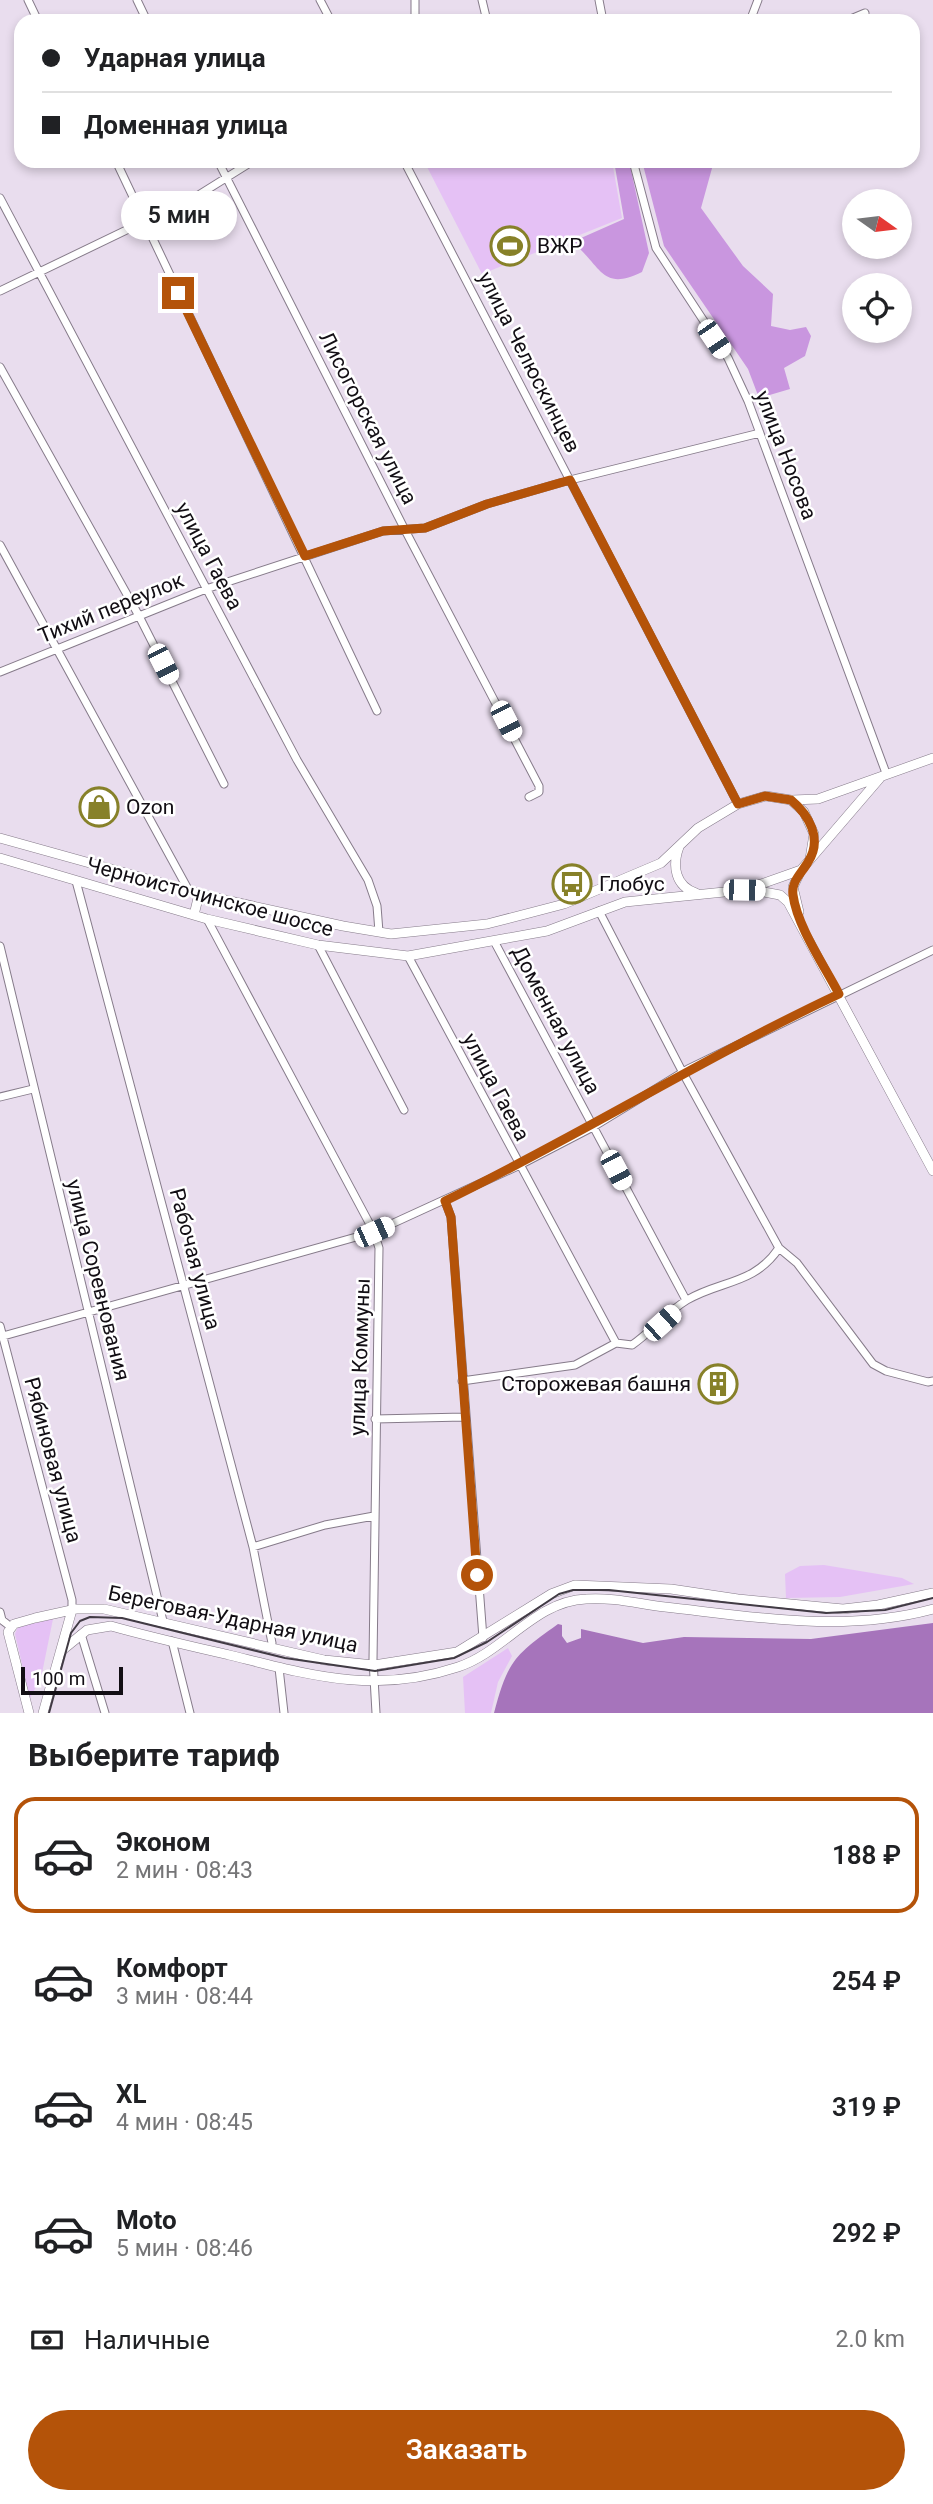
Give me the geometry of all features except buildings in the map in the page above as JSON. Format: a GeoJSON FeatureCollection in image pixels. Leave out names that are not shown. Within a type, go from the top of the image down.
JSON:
{"type":"FeatureCollection","features":[{"type":"Feature","properties":{"kind":"main road"},"geometry":{"type":"LineString","coordinates":[[811,940],[780,895],[744,890],[700,894],[690,891],[677,875],[675,858],[681,842],[738,804],[765,796],[791,800],[818,799],[933,758]]}},
{"type":"Feature","properties":{"kind":"main road"},"geometry":{"type":"LineString","coordinates":[[883,775],[802,870],[793,887],[793,898],[811,940],[933,1171]]}},
{"type":"Feature","properties":{"kind":"main road"},"geometry":{"type":"LineString","coordinates":[[791,800],[812,827],[814,843],[810,860]]}},
{"type":"Feature","properties":{"kind":"main road","name":"Черноисточинское шоссе"},"geometry":{"type":"LineString","coordinates":[[0,838],[200,894],[379,932],[447,930],[543,911],[661,863],[681,842]]}},
{"type":"Feature","properties":{"kind":"main road","name":"Черноисточинское шоссе"},"geometry":{"type":"LineString","coordinates":[[0,858],[207,919],[318,946],[408,956],[547,931],[625,902],[700,894]]}},
{"type":"Feature","properties":{"kind":"main road"},"geometry":{"type":"LineString","coordinates":[[744,890],[802,870]]}},
{"type":"Feature","properties":{"kind":"main road"},"geometry":{"type":"LineString","coordinates":[[194,915],[200,894]]}},
{"type":"Feature","properties":{"kind":"main road","name":"Береговая-Ударная улица"},"geometry":{"type":"LineString","coordinates":[[11,1627],[18,1622],[72,1606],[104,1609],[324,1660],[373,1665],[449,1654],[483,1638],[551,1594],[591,1584],[843,1609],[933,1594]]}},
{"type":"Feature","properties":{"kind":"main road","name":"Береговая-Ударная улица"},"geometry":{"type":"LineString","coordinates":[[60,1652],[94,1627],[111,1626],[334,1681],[375,1681],[400,1679],[459,1667],[476,1659],[554,1606],[575,1600],[601,1598],[743,1616],[848,1624],[933,1609]]}},
{"type":"Feature","properties":{"kind":"main road"},"geometry":{"type":"LineString","coordinates":[[43,1713],[72,1606]]}},
{"type":"Feature","properties":{"kind":"main road"},"geometry":{"type":"LineString","coordinates":[[11,1627],[8,1639],[29,1713]]}},
{"type":"Feature","properties":{"kind":"street"},"geometry":{"type":"LineString","coordinates":[[120,168],[143,222],[377,711]]}},
{"type":"Feature","properties":{"kind":"street","name":"Лисогорская улица"},"geometry":{"type":"LineString","coordinates":[[222,168],[405,530],[540,788],[529,797]]}},
{"type":"Feature","properties":{"kind":"street"},"geometry":{"type":"LineString","coordinates":[[0,291],[197,196],[242,168]]}},
{"type":"Feature","properties":{"kind":"street","name":"улица Челюскинцев"},"geometry":{"type":"LineString","coordinates":[[408,168],[738,804]]}},
{"type":"Feature","properties":{"kind":"street","name":"улица Носова"},"geometry":{"type":"LineString","coordinates":[[635,168],[656,248],[727,358],[760,433],[883,775]]}},
{"type":"Feature","properties":{"kind":"street","name":"улица Гаева"},"geometry":{"type":"LineString","coordinates":[[0,198],[321,804],[368,880],[377,906],[379,932]]}},
{"type":"Feature","properties":{"kind":"street"},"geometry":{"type":"LineString","coordinates":[[0,367],[139,616],[223,784]]}},
{"type":"Feature","properties":{"kind":"street","name":"Тихий переулок"},"geometry":{"type":"LineString","coordinates":[[0,672],[206,589],[383,531],[425,528],[487,504],[570,480],[760,433]]}},
{"type":"Feature","properties":{"kind":"street"},"geometry":{"type":"LineString","coordinates":[[0,545],[189,891]]}},
{"type":"Feature","properties":{"kind":"street","name":"Рабочая улица"},"geometry":{"type":"LineString","coordinates":[[76,881],[253,1546],[272,1643],[270,1648]]}},
{"type":"Feature","properties":{"kind":"street"},"geometry":{"type":"LineString","coordinates":[[599,911],[683,1073],[779,1248],[797,1262],[873,1364],[886,1371],[933,1381]]}},
{"type":"Feature","properties":{"kind":"street","name":"улица Коммуны"},"geometry":{"type":"LineString","coordinates":[[207,919],[374,1232],[381,1276],[375,1419],[373,1665],[376,1713]]}},
{"type":"Feature","properties":{"kind":"street","name":"Доменная улица"},"geometry":{"type":"LineString","coordinates":[[494,941],[687,1300]]}},
{"type":"Feature","properties":{"kind":"street","name":"улица Соревнования"},"geometry":{"type":"LineString","coordinates":[[0,946],[163,1621]]}},
{"type":"Feature","properties":{"kind":"street"},"geometry":{"type":"LineString","coordinates":[[318,946],[404,1110]]}},
{"type":"Feature","properties":{"kind":"street"},"geometry":{"type":"LineString","coordinates":[[1,1336],[374,1232],[518,1166],[683,1073],[933,950]]}},
{"type":"Feature","properties":{"kind":"street","name":"улица Гаева"},"geometry":{"type":"LineString","coordinates":[[408,956],[518,1166],[616,1343]]}},
{"type":"Feature","properties":{"kind":"street"},"geometry":{"type":"LineString","coordinates":[[0,1097],[33,1089]]}},
{"type":"Feature","properties":{"kind":"street"},"geometry":{"type":"LineString","coordinates":[[445,1201],[451,1217],[464,1417],[483,1638]]}},
{"type":"Feature","properties":{"kind":"street"},"geometry":{"type":"LineString","coordinates":[[463,1381],[575,1365],[616,1343],[632,1345],[687,1300],[728,1285],[767,1265],[779,1248]]}},
{"type":"Feature","properties":{"kind":"street","name":"Рябиновая улица"},"geometry":{"type":"LineString","coordinates":[[0,1326],[72,1606]]}},
{"type":"Feature","properties":{"kind":"street"},"geometry":{"type":"LineString","coordinates":[[375,1419],[464,1417]]}},
{"type":"Feature","properties":{"kind":"street"},"geometry":{"type":"LineString","coordinates":[[253,1546],[326,1525],[374,1516]]}},
{"type":"Feature","properties":{"kind":"street"},"geometry":{"type":"LineString","coordinates":[[0,1612],[2,1620],[11,1627]]}},
{"type":"Feature","properties":{"kind":"street"},"geometry":{"type":"LineString","coordinates":[[82,1634],[105,1713]]}},
{"type":"Feature","properties":{"kind":"street"},"geometry":{"type":"LineString","coordinates":[[172,1641],[190,1713]]}},
{"type":"Feature","properties":{"kind":"street"},"geometry":{"type":"LineString","coordinates":[[279,1668],[284,1713]]}},
{"type":"Feature","properties":{"kind":"shaded area","name":"ВЖР"},"geometry":{"type":"Polygon","coordinates":[[[428,168],[613,168],[622,218],[482,274],[428,168]]]}},
{"type":"Feature","properties":{"kind":"shaded area"},"geometry":{"type":"Polygon","coordinates":[[[615,168],[631,168],[649,253],[642,272],[618,279],[610,278],[572,242],[624,219],[615,168]]]}},
{"type":"Feature","properties":{"kind":"shaded area"},"geometry":{"type":"Polygon","coordinates":[[[644,168],[712,168],[701,208],[743,266],[773,294],[771,326],[790,330],[806,327],[811,336],[805,356],[784,368],[790,389],[759,398],[748,369],[664,246],[644,168]]]}},
{"type":"Feature","properties":{"kind":"shaded area"},"geometry":{"type":"Polygon","coordinates":[[[824,1565],[902,1578],[914,1584],[840,1597],[786,1598],[785,1574],[800,1566],[824,1565]]]}},
{"type":"Feature","properties":{"kind":"shaded area"},"geometry":{"type":"Polygon","coordinates":[[[53,1619],[41,1678],[30,1698],[15,1634],[18,1627],[53,1619]]]}},
{"type":"Feature","properties":{"kind":"shaded area"},"geometry":{"type":"Polygon","coordinates":[[[933,1623],[933,1713],[494,1713],[504,1681],[515,1660],[558,1624],[562,1625],[562,1636],[567,1643],[581,1638],[581,1629],[643,1643],[684,1637],[811,1639],[933,1623]]]}},
{"type":"Feature","properties":{"kind":"shaded area"},"geometry":{"type":"Polygon","coordinates":[[[508,1648],[512,1656],[498,1682],[491,1713],[465,1713],[463,1677],[508,1648]]]}},
{"type":"Feature","properties":{"kind":"tram line"},"geometry":{"type":"LineString","coordinates":[[49,1713],[71,1633],[80,1621],[90,1617],[122,1618],[285,1658],[375,1671],[454,1658],[487,1642],[559,1594],[573,1590],[609,1590],[826,1613],[885,1610],[933,1598]]}},
{"type":"Feature","properties":{"kind":"place","name":"ВЖР"},"geometry":{"type":"Point","coordinates":[510,246]}},
{"type":"Feature","properties":{"kind":"place","name":"Ozon"},"geometry":{"type":"Point","coordinates":[99,807]}},
{"type":"Feature","properties":{"kind":"place","name":"Глобус"},"geometry":{"type":"Point","coordinates":[572,884]}},
{"type":"Feature","properties":{"kind":"place","name":"Сторожевая башня"},"geometry":{"type":"Point","coordinates":[718,1384]}},
{"type":"Feature","properties":{"kind":"route"},"geometry":{"type":"LineString","coordinates":[[178,293],[305,556],[383,531],[425,528],[487,504],[570,480],[738,804],[765,796],[791,800],[809,820],[814,834],[810,860],[793,887],[793,898],[839,994],[688,1069],[593,1126],[445,1201],[451,1217],[477,1575]]}}]}
